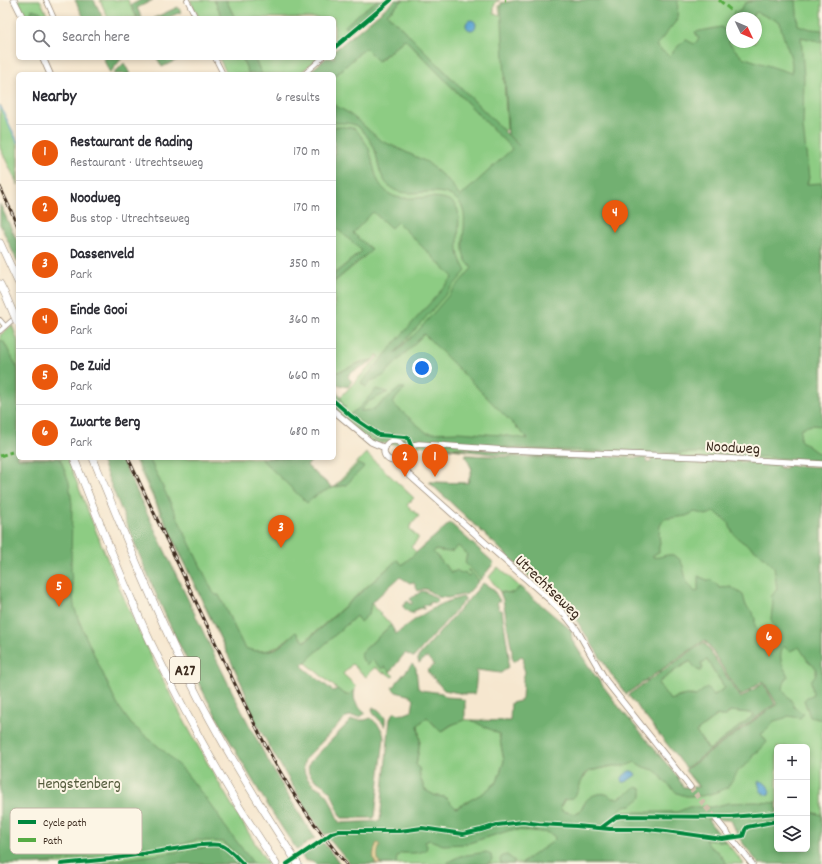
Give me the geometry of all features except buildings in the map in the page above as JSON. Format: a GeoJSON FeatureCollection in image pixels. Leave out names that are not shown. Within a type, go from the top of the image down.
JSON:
{"type":"FeatureCollection","features":[{"type":"Feature","properties":{"kind":"highway"},"geometry":{"type":"LineString","coordinates":[[0,243],[16,278]]}},
{"type":"Feature","properties":{"kind":"highway"},"geometry":{"type":"LineString","coordinates":[[0,284],[16,318]]}},
{"type":"Feature","properties":{"kind":"highway","name":"A27"},"geometry":{"type":"LineString","coordinates":[[75,460],[131,599],[173,688],[229,790],[276,864]]}},
{"type":"Feature","properties":{"kind":"highway","name":"A27"},"geometry":{"type":"LineString","coordinates":[[94,460],[148,593],[188,678],[243,777],[298,864]]}},
{"type":"Feature","properties":{"kind":"main road"},"geometry":{"type":"LineString","coordinates":[[14,0],[22,16]]}},
{"type":"Feature","properties":{"kind":"main road"},"geometry":{"type":"LineString","coordinates":[[43,60],[49,72]]}},
{"type":"Feature","properties":{"kind":"main road"},"geometry":{"type":"LineString","coordinates":[[336,413],[371,442],[385,448]]}},
{"type":"Feature","properties":{"kind":"main road"},"geometry":{"type":"LineString","coordinates":[[394,441],[400,442],[403,447],[404,454],[400,459],[389,459],[384,452],[388,443],[394,441]]}},
{"type":"Feature","properties":{"kind":"main road","name":"Noodweg"},"geometry":{"type":"LineString","coordinates":[[403,447],[419,444],[505,450],[702,457],[822,464]]}},
{"type":"Feature","properties":{"kind":"main road","name":"Utrechtseweg"},"geometry":{"type":"LineString","coordinates":[[400,459],[408,475],[550,600],[566,616],[577,630],[606,681],[690,787]]}},
{"type":"Feature","properties":{"kind":"main road"},"geometry":{"type":"LineString","coordinates":[[716,819],[752,864]]}},
{"type":"Feature","properties":{"kind":"street"},"geometry":{"type":"LineString","coordinates":[[46,0],[53,16]]}},
{"type":"Feature","properties":{"kind":"street"},"geometry":{"type":"LineString","coordinates":[[187,0],[195,16]]}},
{"type":"Feature","properties":{"kind":"street"},"geometry":{"type":"LineString","coordinates":[[336,46],[391,0]]}},
{"type":"Feature","properties":{"kind":"street"},"geometry":{"type":"LineString","coordinates":[[216,60],[222,72]]}},
{"type":"Feature","properties":{"kind":"street"},"geometry":{"type":"LineString","coordinates":[[306,72],[320,60]]}},
{"type":"Feature","properties":{"kind":"street"},"geometry":{"type":"LineString","coordinates":[[0,331],[16,317]]}},
{"type":"Feature","properties":{"kind":"street"},"geometry":{"type":"LineString","coordinates":[[0,320],[5,326]]}},
{"type":"Feature","properties":{"kind":"green space"},"geometry":{"type":"Polygon","coordinates":[[[18,0],[40,0],[48,16],[25,16],[18,0]]]}},
{"type":"Feature","properties":{"kind":"green space"},"geometry":{"type":"Polygon","coordinates":[[[75,0],[94,0],[102,16],[83,16],[75,0]]]}},
{"type":"Feature","properties":{"kind":"green space"},"geometry":{"type":"Polygon","coordinates":[[[100,0],[128,0],[136,16],[107,16],[100,0]]]}},
{"type":"Feature","properties":{"kind":"green space"},"geometry":{"type":"Polygon","coordinates":[[[141,0],[153,0],[137,8],[141,16],[136,16],[131,5],[141,0]]]}},
{"type":"Feature","properties":{"kind":"green space"},"geometry":{"type":"Polygon","coordinates":[[[190,0],[214,0],[222,16],[198,16],[190,0]]]}},
{"type":"Feature","properties":{"kind":"green space"},"geometry":{"type":"Polygon","coordinates":[[[214,0],[226,0],[234,16],[222,16],[214,0]]]}},
{"type":"Feature","properties":{"kind":"green space"},"geometry":{"type":"Polygon","coordinates":[[[226,0],[378,0],[345,26],[348,33],[336,43],[336,16],[234,16],[226,0]]]}},
{"type":"Feature","properties":{"kind":"green space"},"geometry":{"type":"Polygon","coordinates":[[[378,0],[388,0],[348,33],[345,26],[362,11],[378,0]]]}},
{"type":"Feature","properties":{"kind":"green space"},"geometry":{"type":"Polygon","coordinates":[[[395,0],[403,0],[387,14],[508,135],[501,3],[518,0],[678,0],[677,20],[656,46],[669,56],[685,39],[694,44],[699,39],[695,32],[721,27],[726,31],[726,48],[734,48],[742,57],[791,73],[792,64],[780,22],[762,14],[762,12],[738,12],[745,3],[756,0],[796,0],[798,25],[811,29],[822,30],[822,42],[801,37],[804,77],[803,127],[809,178],[807,184],[822,183],[822,426],[812,425],[801,428],[800,440],[816,452],[822,454],[822,461],[707,453],[651,453],[536,449],[412,441],[405,435],[382,435],[376,433],[350,414],[359,408],[376,389],[388,392],[368,402],[360,411],[372,410],[400,388],[405,388],[392,403],[427,433],[458,432],[501,435],[528,439],[424,334],[383,376],[371,381],[366,387],[361,383],[453,277],[397,222],[391,228],[373,212],[353,233],[372,250],[336,280],[336,272],[362,251],[336,228],[336,127],[350,127],[358,132],[369,149],[379,183],[390,194],[403,198],[438,197],[446,199],[452,202],[458,211],[458,251],[466,271],[394,354],[418,331],[472,268],[466,261],[463,252],[464,214],[459,202],[452,196],[443,193],[405,193],[390,187],[383,179],[373,146],[362,131],[356,125],[336,123],[336,106],[347,112],[380,140],[427,162],[450,182],[460,197],[512,149],[405,39],[378,61],[365,48],[336,75],[336,72],[309,72],[324,60],[336,60],[336,49],[395,0]]]}},
{"type":"Feature","properties":{"kind":"green space"},"geometry":{"type":"Polygon","coordinates":[[[403,0],[500,0],[496,2],[494,6],[494,14],[500,15],[499,6],[530,0],[822,0],[822,464],[368,443],[336,413],[336,402],[379,356],[377,355],[373,360],[361,362],[343,371],[336,371],[336,280],[363,258],[358,254],[336,272],[336,75],[365,48],[379,61],[405,39],[503,139],[508,135],[504,77],[507,129],[504,132],[387,14],[403,0]]]}},
{"type":"Feature","properties":{"kind":"green space"},"geometry":{"type":"Polygon","coordinates":[[[178,7],[181,12],[172,16],[158,16],[178,7]]]}},
{"type":"Feature","properties":{"kind":"green space"},"geometry":{"type":"Polygon","coordinates":[[[32,9],[41,12],[42,16],[34,16],[31,12],[32,9]]]}},
{"type":"Feature","properties":{"kind":"green space"},"geometry":{"type":"Polygon","coordinates":[[[104,60],[120,60],[111,72],[104,60]]]}},
{"type":"Feature","properties":{"kind":"green space"},"geometry":{"type":"Polygon","coordinates":[[[158,60],[177,60],[162,67],[158,60]]]}},
{"type":"Feature","properties":{"kind":"green space"},"geometry":{"type":"Polygon","coordinates":[[[220,60],[243,60],[248,72],[226,72],[220,60]]]}},
{"type":"Feature","properties":{"kind":"green space"},"geometry":{"type":"Polygon","coordinates":[[[243,60],[255,60],[261,72],[248,72],[243,60]]]}},
{"type":"Feature","properties":{"kind":"green space"},"geometry":{"type":"Polygon","coordinates":[[[255,60],[316,60],[301,72],[261,72],[255,60]]]}},
{"type":"Feature","properties":{"kind":"green space"},"geometry":{"type":"Polygon","coordinates":[[[124,63],[129,72],[115,72],[124,63]]]}},
{"type":"Feature","properties":{"kind":"green space"},"geometry":{"type":"Polygon","coordinates":[[[0,105],[16,138],[16,181],[0,148],[0,105]]]}},
{"type":"Feature","properties":{"kind":"green space"},"geometry":{"type":"Polygon","coordinates":[[[0,204],[16,239],[16,259],[0,224],[0,204]]]}},
{"type":"Feature","properties":{"kind":"green space","name":"Hengstenberg"},"geometry":{"type":"Polygon","coordinates":[[[12,325],[16,336],[16,460],[68,460],[117,582],[165,685],[232,806],[268,864],[0,864],[0,335],[12,325]]]}},
{"type":"Feature","properties":{"kind":"green space","name":"Hengstenberg"},"geometry":{"type":"Polygon","coordinates":[[[0,340],[4,342],[16,365],[16,460],[61,460],[69,482],[72,504],[71,571],[74,606],[85,635],[117,704],[131,724],[165,752],[186,773],[254,864],[247,864],[223,842],[196,840],[184,844],[142,851],[142,808],[10,808],[10,854],[125,854],[34,864],[0,864],[0,340]]]}},
{"type":"Feature","properties":{"kind":"green space"},"geometry":{"type":"Polygon","coordinates":[[[373,360],[350,373],[348,377],[352,381],[348,387],[336,384],[336,371],[339,372],[360,363],[373,360]]]}},
{"type":"Feature","properties":{"kind":"green space"},"geometry":{"type":"Polygon","coordinates":[[[336,392],[340,395],[343,404],[346,407],[344,408],[336,400],[336,392]]]}},
{"type":"Feature","properties":{"kind":"green space"},"geometry":{"type":"Polygon","coordinates":[[[336,405],[374,435],[380,437],[407,438],[408,442],[396,438],[385,441],[374,439],[356,427],[336,408],[336,405]]]}},
{"type":"Feature","properties":{"kind":"green space"},"geometry":{"type":"Polygon","coordinates":[[[443,448],[587,455],[588,457],[587,459],[493,454],[443,448]]]}},
{"type":"Feature","properties":{"kind":"green space"},"geometry":{"type":"Polygon","coordinates":[[[366,453],[414,498],[407,505],[419,516],[410,526],[410,530],[418,537],[411,547],[417,553],[403,564],[404,566],[397,560],[304,642],[296,632],[280,645],[270,650],[248,650],[228,655],[135,460],[312,460],[307,466],[333,488],[366,453]]]}},
{"type":"Feature","properties":{"kind":"green space"},"geometry":{"type":"Polygon","coordinates":[[[465,455],[822,470],[822,830],[810,831],[810,744],[774,744],[774,834],[739,838],[731,820],[707,819],[744,864],[367,864],[345,842],[569,813],[562,811],[560,807],[565,800],[578,790],[581,780],[590,771],[613,766],[615,748],[677,776],[683,787],[699,788],[685,770],[777,704],[763,681],[741,696],[705,640],[626,694],[611,674],[577,621],[429,482],[468,483],[472,469],[465,455]],[[584,804],[581,810],[576,813],[609,812],[584,804]]]}},
{"type":"Feature","properties":{"kind":"green space"},"geometry":{"type":"Polygon","coordinates":[[[465,455],[591,460],[593,457],[597,456],[646,458],[646,462],[651,463],[651,458],[699,460],[700,465],[703,465],[704,460],[779,464],[780,468],[786,468],[786,465],[822,467],[822,720],[810,717],[804,700],[813,695],[811,681],[816,674],[816,668],[808,661],[799,647],[790,651],[783,646],[781,654],[782,665],[788,676],[783,687],[794,707],[804,714],[800,718],[788,716],[774,721],[766,731],[761,734],[767,742],[759,751],[753,754],[751,761],[739,770],[727,788],[702,796],[686,796],[677,793],[654,770],[643,767],[635,762],[624,766],[610,766],[589,771],[585,775],[574,797],[564,800],[560,807],[562,811],[574,814],[580,811],[587,799],[594,795],[607,794],[612,798],[619,798],[637,787],[642,789],[642,797],[632,805],[624,806],[617,812],[618,813],[677,812],[689,807],[711,807],[729,803],[774,803],[774,852],[810,852],[810,812],[822,815],[822,864],[759,864],[739,838],[731,820],[707,819],[726,842],[705,840],[709,846],[718,852],[727,864],[521,864],[555,839],[554,836],[549,833],[511,830],[466,844],[443,845],[430,840],[425,842],[427,846],[426,850],[414,853],[401,853],[397,857],[396,864],[380,864],[377,858],[377,843],[374,854],[376,864],[350,864],[328,838],[330,836],[328,833],[325,835],[312,818],[252,715],[244,689],[137,460],[150,460],[213,592],[216,595],[219,595],[244,647],[247,649],[264,651],[275,649],[296,632],[305,642],[397,560],[403,565],[450,523],[494,563],[481,579],[465,563],[467,554],[458,546],[453,551],[449,552],[435,550],[433,552],[451,572],[457,570],[463,573],[465,572],[468,576],[471,574],[467,570],[469,570],[478,579],[478,582],[467,594],[448,598],[438,597],[426,589],[418,591],[413,582],[410,583],[400,577],[371,603],[369,614],[360,622],[356,616],[302,665],[333,691],[337,689],[346,695],[349,695],[355,689],[354,697],[356,703],[366,713],[360,717],[346,717],[306,758],[304,762],[304,769],[307,777],[315,786],[328,796],[339,822],[341,823],[380,821],[390,719],[395,712],[404,714],[412,711],[414,699],[411,696],[396,692],[392,688],[412,664],[416,668],[418,688],[421,690],[442,693],[446,697],[460,698],[465,701],[465,720],[451,725],[441,732],[427,717],[418,725],[420,741],[416,765],[419,768],[420,777],[425,790],[436,796],[445,797],[456,808],[483,793],[497,782],[504,761],[499,734],[471,720],[510,721],[511,703],[522,699],[523,679],[525,672],[523,666],[524,659],[521,656],[514,662],[503,600],[500,592],[513,593],[520,587],[571,630],[572,640],[591,670],[619,707],[677,776],[683,787],[699,787],[685,770],[777,704],[763,681],[741,696],[705,640],[626,694],[611,674],[577,621],[429,482],[468,483],[472,469],[465,455]],[[695,512],[686,516],[664,519],[660,526],[659,552],[653,555],[653,557],[672,555],[681,560],[687,581],[695,592],[698,591],[698,576],[707,580],[712,580],[720,588],[731,587],[743,595],[746,606],[753,613],[755,626],[769,643],[769,636],[776,632],[771,619],[773,602],[771,597],[777,589],[774,567],[758,552],[737,537],[733,533],[729,523],[715,512],[706,515],[695,512]]]}},
{"type":"Feature","properties":{"kind":"green space"},"geometry":{"type":"Polygon","coordinates":[[[101,460],[122,460],[260,747],[315,838],[297,850],[261,795],[207,699],[169,623],[101,460]]]}},
{"type":"Feature","properties":{"kind":"green space"},"geometry":{"type":"Polygon","coordinates":[[[262,460],[312,460],[307,466],[332,488],[318,494],[307,503],[262,460]]]}},
{"type":"Feature","properties":{"kind":"green space"},"geometry":{"type":"Polygon","coordinates":[[[358,464],[364,467],[346,485],[332,488],[338,485],[358,464]]]}},
{"type":"Feature","properties":{"kind":"green space"},"geometry":{"type":"Polygon","coordinates":[[[458,545],[467,554],[465,563],[481,579],[478,582],[478,579],[471,574],[468,576],[459,572],[451,572],[433,552],[435,550],[453,551],[458,545]]]}},
{"type":"Feature","properties":{"kind":"green space"},"geometry":{"type":"Polygon","coordinates":[[[498,567],[520,587],[513,593],[500,592],[489,577],[498,567]]]}},
{"type":"Feature","properties":{"kind":"green space"},"geometry":{"type":"Polygon","coordinates":[[[483,583],[493,589],[500,601],[497,602],[499,610],[502,610],[509,657],[508,667],[501,673],[477,670],[475,694],[464,694],[444,690],[427,671],[434,665],[427,657],[419,663],[418,657],[483,583]]]}},
{"type":"Feature","properties":{"kind":"green space"},"geometry":{"type":"Polygon","coordinates":[[[422,591],[437,599],[438,602],[428,603],[422,607],[425,608],[424,609],[419,608],[413,611],[415,613],[410,613],[403,607],[404,604],[408,601],[412,604],[410,599],[422,591]]]}},
{"type":"Feature","properties":{"kind":"green space"},"geometry":{"type":"Polygon","coordinates":[[[463,597],[465,600],[414,657],[405,653],[390,672],[385,667],[382,669],[372,660],[367,665],[363,660],[361,656],[362,652],[391,625],[396,634],[420,616],[436,607],[463,597]]]}},
{"type":"Feature","properties":{"kind":"green space"},"geometry":{"type":"Polygon","coordinates":[[[371,603],[391,625],[362,652],[367,664],[372,659],[382,669],[385,667],[394,676],[392,677],[385,672],[383,673],[375,667],[366,677],[352,664],[343,674],[356,686],[351,693],[345,694],[305,662],[356,616],[360,621],[369,614],[371,603]]]}},
{"type":"Feature","properties":{"kind":"green space"},"geometry":{"type":"Polygon","coordinates":[[[704,642],[741,698],[763,683],[775,704],[686,768],[628,695],[704,642]],[[707,660],[701,663],[702,669],[700,671],[696,669],[690,661],[658,683],[670,700],[686,695],[696,696],[707,687],[713,696],[725,688],[707,660]],[[730,711],[726,716],[717,715],[696,732],[709,750],[754,715],[750,713],[730,711]]]}},
{"type":"Feature","properties":{"kind":"green space"},"geometry":{"type":"Polygon","coordinates":[[[707,660],[725,688],[713,696],[681,696],[670,700],[658,683],[691,661],[696,669],[701,671],[703,668],[701,663],[707,660]]]}},
{"type":"Feature","properties":{"kind":"green space"},"geometry":{"type":"Polygon","coordinates":[[[373,708],[379,710],[385,718],[385,727],[373,712],[373,708]]]}},
{"type":"Feature","properties":{"kind":"green space"},"geometry":{"type":"Polygon","coordinates":[[[730,711],[750,713],[754,715],[709,750],[696,732],[718,715],[721,716],[729,714],[730,711]]]}},
{"type":"Feature","properties":{"kind":"green space"},"geometry":{"type":"Polygon","coordinates":[[[427,717],[441,732],[462,720],[470,720],[499,734],[504,761],[497,782],[484,793],[456,808],[445,797],[436,796],[425,790],[420,777],[419,768],[416,766],[420,741],[418,725],[427,717]]]}},
{"type":"Feature","properties":{"kind":"green space"},"geometry":{"type":"Polygon","coordinates":[[[371,718],[381,729],[384,738],[375,816],[374,818],[342,818],[331,793],[324,785],[311,776],[308,768],[310,762],[351,720],[365,720],[371,718]]]}},
{"type":"Feature","properties":{"kind":"green space"},"geometry":{"type":"Polygon","coordinates":[[[323,842],[340,864],[315,864],[304,860],[302,856],[323,842]]]}},
{"type":"Feature","properties":{"kind":"green space"},"geometry":{"type":"Polygon","coordinates":[[[212,847],[223,849],[240,864],[90,864],[199,848],[212,847]]]}},
{"type":"Feature","properties":{"kind":"green space"},"geometry":{"type":"Polygon","coordinates":[[[487,852],[491,855],[492,860],[488,864],[449,864],[448,862],[460,856],[487,852]]]}},
{"type":"Feature","properties":{"kind":"green space"},"geometry":{"type":"Polygon","coordinates":[[[507,855],[515,861],[513,864],[501,864],[500,860],[502,856],[507,855]]]}},
{"type":"Feature","properties":{"kind":"sand"},"geometry":{"type":"Polygon","coordinates":[[[377,843],[380,845],[377,854],[380,864],[376,864],[374,858],[374,851],[377,843]]]}},
{"type":"Feature","properties":{"kind":"water"},"geometry":{"type":"Polygon","coordinates":[[[469,20],[473,20],[475,21],[475,29],[469,30],[466,27],[466,23],[469,20]]]}},
{"type":"Feature","properties":{"kind":"water"},"geometry":{"type":"Polygon","coordinates":[[[629,771],[632,771],[636,775],[626,782],[622,782],[621,780],[623,776],[629,771]]]}},
{"type":"Feature","properties":{"kind":"water"},"geometry":{"type":"Polygon","coordinates":[[[760,781],[769,789],[770,793],[767,795],[761,790],[758,782],[760,781]]]}},
{"type":"Feature","properties":{"kind":"waterway"},"geometry":{"type":"LineString","coordinates":[[0,106],[16,139]]}},
{"type":"Feature","properties":{"kind":"tunnel"},"geometry":{"type":"LineString","coordinates":[[690,787],[716,819]]}},
{"type":"Feature","properties":{"kind":"railway"},"geometry":{"type":"LineString","coordinates":[[0,187],[16,222]]}},
{"type":"Feature","properties":{"kind":"railway"},"geometry":{"type":"LineString","coordinates":[[129,460],[236,687],[269,752],[285,781],[301,805],[346,864]]}},
{"type":"Feature","properties":{"kind":"marked path"},"geometry":{"type":"LineString","coordinates":[[719,0],[733,12]]}},
{"type":"Feature","properties":{"kind":"marked path"},"geometry":{"type":"LineString","coordinates":[[0,456],[12,452]]}},
{"type":"Feature","properties":{"kind":"cycle path"},"geometry":{"type":"LineString","coordinates":[[336,46],[391,0]]}},
{"type":"Feature","properties":{"kind":"cycle path"},"geometry":{"type":"LineString","coordinates":[[336,403],[351,416],[379,435],[408,438],[413,451]]}},
{"type":"Feature","properties":{"kind":"cycle path"},"geometry":{"type":"LineString","coordinates":[[601,828],[616,817],[622,816],[731,817],[774,813]]}},
{"type":"Feature","properties":{"kind":"cycle path"},"geometry":{"type":"LineString","coordinates":[[287,864],[332,833],[339,831],[400,831],[422,828],[463,834],[497,825],[523,822],[610,829],[647,829],[722,839],[743,836],[747,827],[774,822]]}},
{"type":"Feature","properties":{"kind":"cycle path"},"geometry":{"type":"LineString","coordinates":[[61,864],[110,859],[215,844],[226,848],[243,864]]}},
{"type":"Feature","properties":{"kind":"place","name":"Einde Gooi"},"geometry":{"type":"Point","coordinates":[615,233]}},
{"type":"Feature","properties":{"kind":"place","name":"Noodweg"},"geometry":{"type":"Point","coordinates":[405,477]}},
{"type":"Feature","properties":{"kind":"place","name":"Restaurant de Rading"},"geometry":{"type":"Point","coordinates":[435,477]}},
{"type":"Feature","properties":{"kind":"place","name":"Dassenveld"},"geometry":{"type":"Point","coordinates":[281,548]}},
{"type":"Feature","properties":{"kind":"place","name":"De Zuid"},"geometry":{"type":"Point","coordinates":[59,607]}},
{"type":"Feature","properties":{"kind":"place","name":"Zwarte Berg"},"geometry":{"type":"Point","coordinates":[769,657]}}]}
